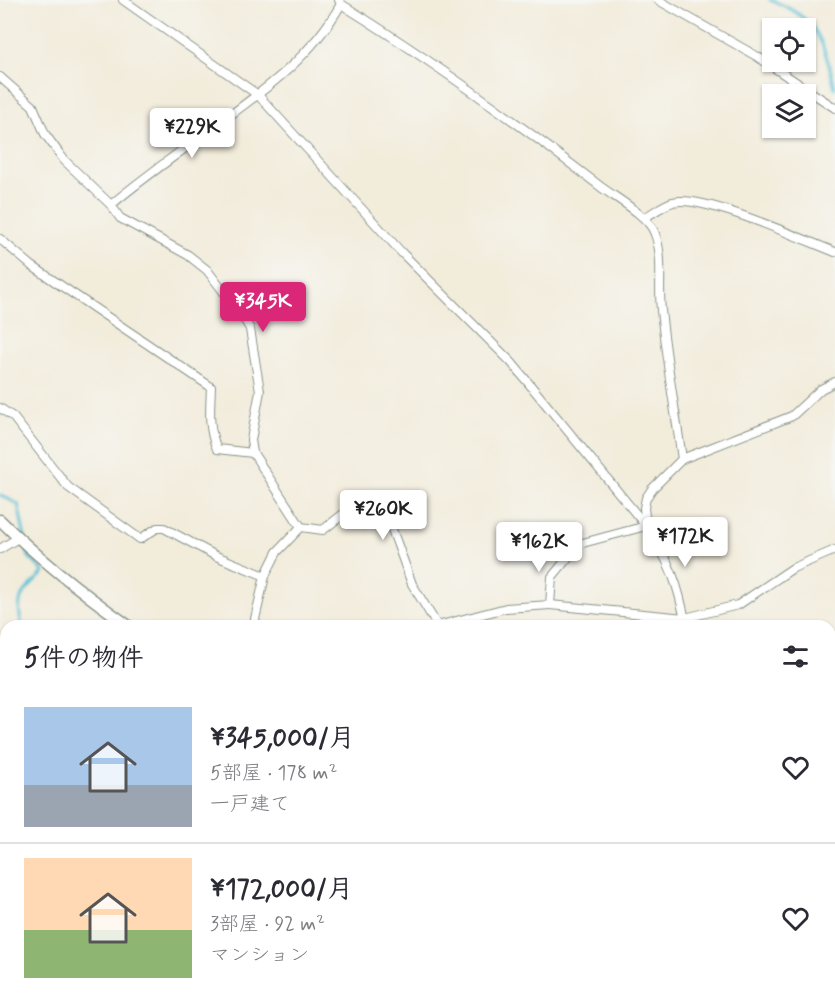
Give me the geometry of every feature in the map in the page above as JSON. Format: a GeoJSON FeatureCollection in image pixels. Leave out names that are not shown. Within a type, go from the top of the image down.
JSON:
{"type":"FeatureCollection","features":[{"type":"Feature","properties":{"kind":"main road"},"geometry":{"type":"LineString","coordinates":[[0,520],[32,550],[122,620]]}},
{"type":"Feature","properties":{"kind":"street"},"geometry":{"type":"LineString","coordinates":[[123,0],[258,95],[402,253],[512,363],[646,526],[674,574],[686,620]]}},
{"type":"Feature","properties":{"kind":"street"},"geometry":{"type":"LineString","coordinates":[[658,0],[758,57],[835,108]]}},
{"type":"Feature","properties":{"kind":"street"},"geometry":{"type":"LineString","coordinates":[[111,205],[145,177],[258,95],[311,48],[328,27],[340,2],[406,45],[551,148],[628,207],[645,217],[655,232],[659,251],[660,308],[682,459]]}},
{"type":"Feature","properties":{"kind":"street"},"geometry":{"type":"LineString","coordinates":[[0,76],[33,106],[45,134],[64,160],[111,205],[120,218],[188,255],[207,270],[243,316],[250,329],[260,392],[251,440],[253,453],[301,527],[323,530],[356,504],[377,526],[389,521],[412,584],[433,620]]}},
{"type":"Feature","properties":{"kind":"street"},"geometry":{"type":"LineString","coordinates":[[645,217],[673,202],[696,201],[835,252]]}},
{"type":"Feature","properties":{"kind":"street"},"geometry":{"type":"LineString","coordinates":[[0,239],[32,266],[211,387],[212,438],[218,449],[253,453]]}},
{"type":"Feature","properties":{"kind":"street"},"geometry":{"type":"LineString","coordinates":[[646,526],[644,508],[646,498],[682,459],[792,416],[821,389],[835,382]]}},
{"type":"Feature","properties":{"kind":"street"},"geometry":{"type":"LineString","coordinates":[[0,408],[13,417],[68,487],[140,539],[157,528],[164,528],[216,556],[265,576]]}},
{"type":"Feature","properties":{"kind":"street"},"geometry":{"type":"LineString","coordinates":[[550,605],[552,577],[579,544],[646,526]]}},
{"type":"Feature","properties":{"kind":"street"},"geometry":{"type":"LineString","coordinates":[[255,620],[265,576],[277,552],[301,527]]}},
{"type":"Feature","properties":{"kind":"street"},"geometry":{"type":"LineString","coordinates":[[0,549],[19,539]]}},
{"type":"Feature","properties":{"kind":"street"},"geometry":{"type":"LineString","coordinates":[[692,620],[738,605],[792,568],[835,550]]}},
{"type":"Feature","properties":{"kind":"street"},"geometry":{"type":"LineString","coordinates":[[460,620],[506,608],[550,605],[670,620]]}},
{"type":"Feature","properties":{"kind":"waterway"},"geometry":{"type":"LineString","coordinates":[[770,0],[799,14],[809,23],[822,44],[835,88]]}},
{"type":"Feature","properties":{"kind":"waterway"},"geometry":{"type":"LineString","coordinates":[[0,495],[18,504],[25,538]]}},
{"type":"Feature","properties":{"kind":"waterway"},"geometry":{"type":"LineString","coordinates":[[21,620],[19,607],[22,595],[44,572],[29,557],[27,550]]}}]}
